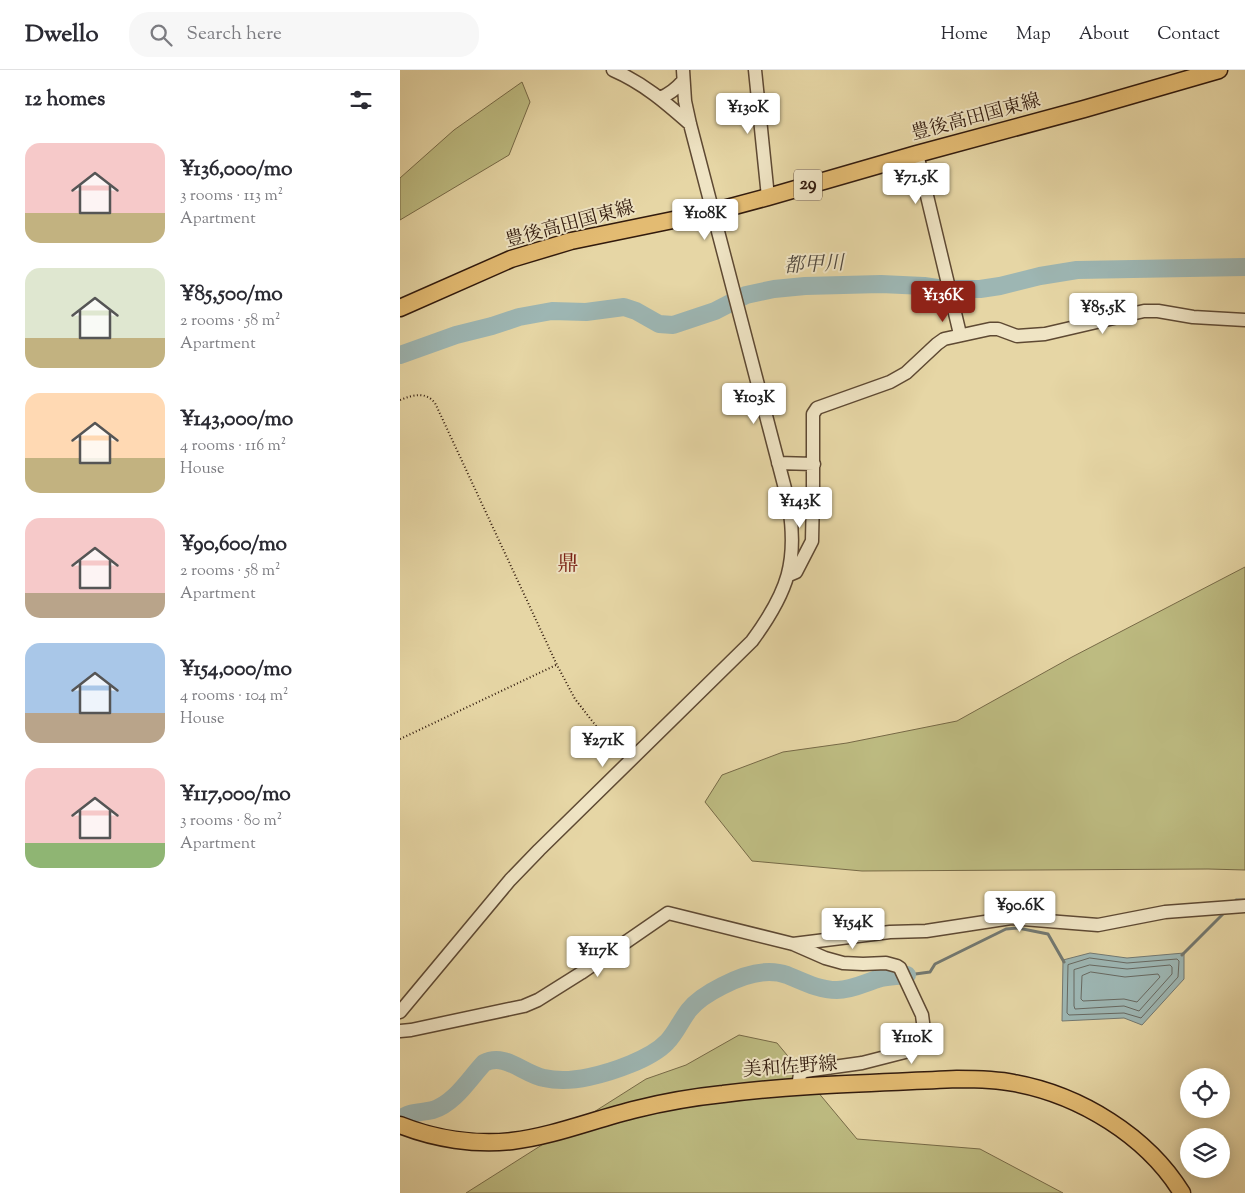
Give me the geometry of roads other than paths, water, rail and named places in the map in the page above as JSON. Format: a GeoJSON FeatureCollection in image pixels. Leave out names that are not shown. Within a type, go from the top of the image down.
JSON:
{"type":"FeatureCollection","features":[{"type":"Feature","properties":{"kind":"main road","name":"豊後高田国東線"},"geometry":{"type":"LineString","coordinates":[[400,308],[479,272],[571,241],[712,212],[917,154],[1084,110],[1219,70]]}},
{"type":"Feature","properties":{"kind":"main road","name":"美和佐野線"},"geometry":{"type":"LineString","coordinates":[[401,1126],[445,1138],[493,1142],[512,1141],[540,1136],[636,1109],[678,1100],[756,1090],[798,1087],[986,1079],[1014,1083],[1069,1099],[1119,1127],[1162,1166],[1182,1193]]}},
{"type":"Feature","properties":{"kind":"street"},"geometry":{"type":"LineString","coordinates":[[613,70],[631,78],[660,98],[690,124]]}},
{"type":"Feature","properties":{"kind":"street"},"geometry":{"type":"LineString","coordinates":[[755,70],[768,197]]}},
{"type":"Feature","properties":{"kind":"street"},"geometry":{"type":"LineString","coordinates":[[660,98],[667,96],[675,90],[683,75]]}},
{"type":"Feature","properties":{"kind":"street"},"geometry":{"type":"LineString","coordinates":[[400,1012],[510,880],[545,843],[752,641],[776,607],[789,575],[793,550],[791,516],[690,124],[685,101],[683,75]]}},
{"type":"Feature","properties":{"kind":"street"},"geometry":{"type":"LineString","coordinates":[[917,154],[960,334]]}},
{"type":"Feature","properties":{"kind":"street"},"geometry":{"type":"LineString","coordinates":[[789,575],[796,572],[812,541],[813,414],[817,408],[890,382],[906,373],[944,339],[960,334],[998,329],[1017,336],[1044,334],[1144,311],[1158,311],[1193,317],[1245,320]]}},
{"type":"Feature","properties":{"kind":"street"},"geometry":{"type":"LineString","coordinates":[[778,463],[814,464]]}},
{"type":"Feature","properties":{"kind":"street"},"geometry":{"type":"LineString","coordinates":[[791,516],[805,498],[813,494]]}},
{"type":"Feature","properties":{"kind":"street"},"geometry":{"type":"LineString","coordinates":[[793,944],[882,933],[926,931],[1011,918],[1098,925],[1165,912],[1245,906]]}},
{"type":"Feature","properties":{"kind":"street"},"geometry":{"type":"LineString","coordinates":[[400,1031],[524,1006],[538,1000],[668,913],[793,944],[824,958],[843,963],[886,963],[897,966],[903,974],[924,1022],[923,1036],[918,1047],[862,1064],[805,1071],[800,1074],[798,1087]]}},
{"type":"Feature","properties":{"kind":"water"},"geometry":{"type":"Polygon","coordinates":[[[1090,953],[1127,958],[1184,953],[1184,979],[1142,1025],[1124,1018],[1062,1021],[1063,960],[1090,953]]]}},
{"type":"Feature","properties":{"kind":"waterway","name":"都甲川"},"geometry":{"type":"LineString","coordinates":[[400,355],[456,335],[519,317],[552,311],[586,312],[624,307],[636,311],[659,324],[673,325],[715,311],[746,295],[774,289],[805,286],[881,284],[944,289],[980,289],[1077,270],[1245,267]]}},
{"type":"Feature","properties":{"kind":"waterway"},"geometry":{"type":"LineString","coordinates":[[1236,900],[1245,900]]}},
{"type":"Feature","properties":{"kind":"waterway"},"geometry":{"type":"LineString","coordinates":[[1182,955],[1224,913]]}},
{"type":"Feature","properties":{"kind":"waterway"},"geometry":{"type":"LineString","coordinates":[[908,975],[930,972],[935,964],[1006,929],[1018,928],[1048,934],[1064,962]]}},
{"type":"Feature","properties":{"kind":"waterway"},"geometry":{"type":"LineString","coordinates":[[400,1119],[412,1113],[441,1107],[461,1090],[484,1063],[492,1060],[507,1062],[536,1076],[560,1080],[589,1077],[631,1064],[651,1054],[667,1042],[692,1006],[717,988],[745,976],[762,972],[779,973],[818,987],[830,990],[843,990],[881,978],[907,975]]}},
{"type":"Feature","properties":{"kind":"district","name":"鼎"},"geometry":{"type":"Point","coordinates":[568,565]}}]}
